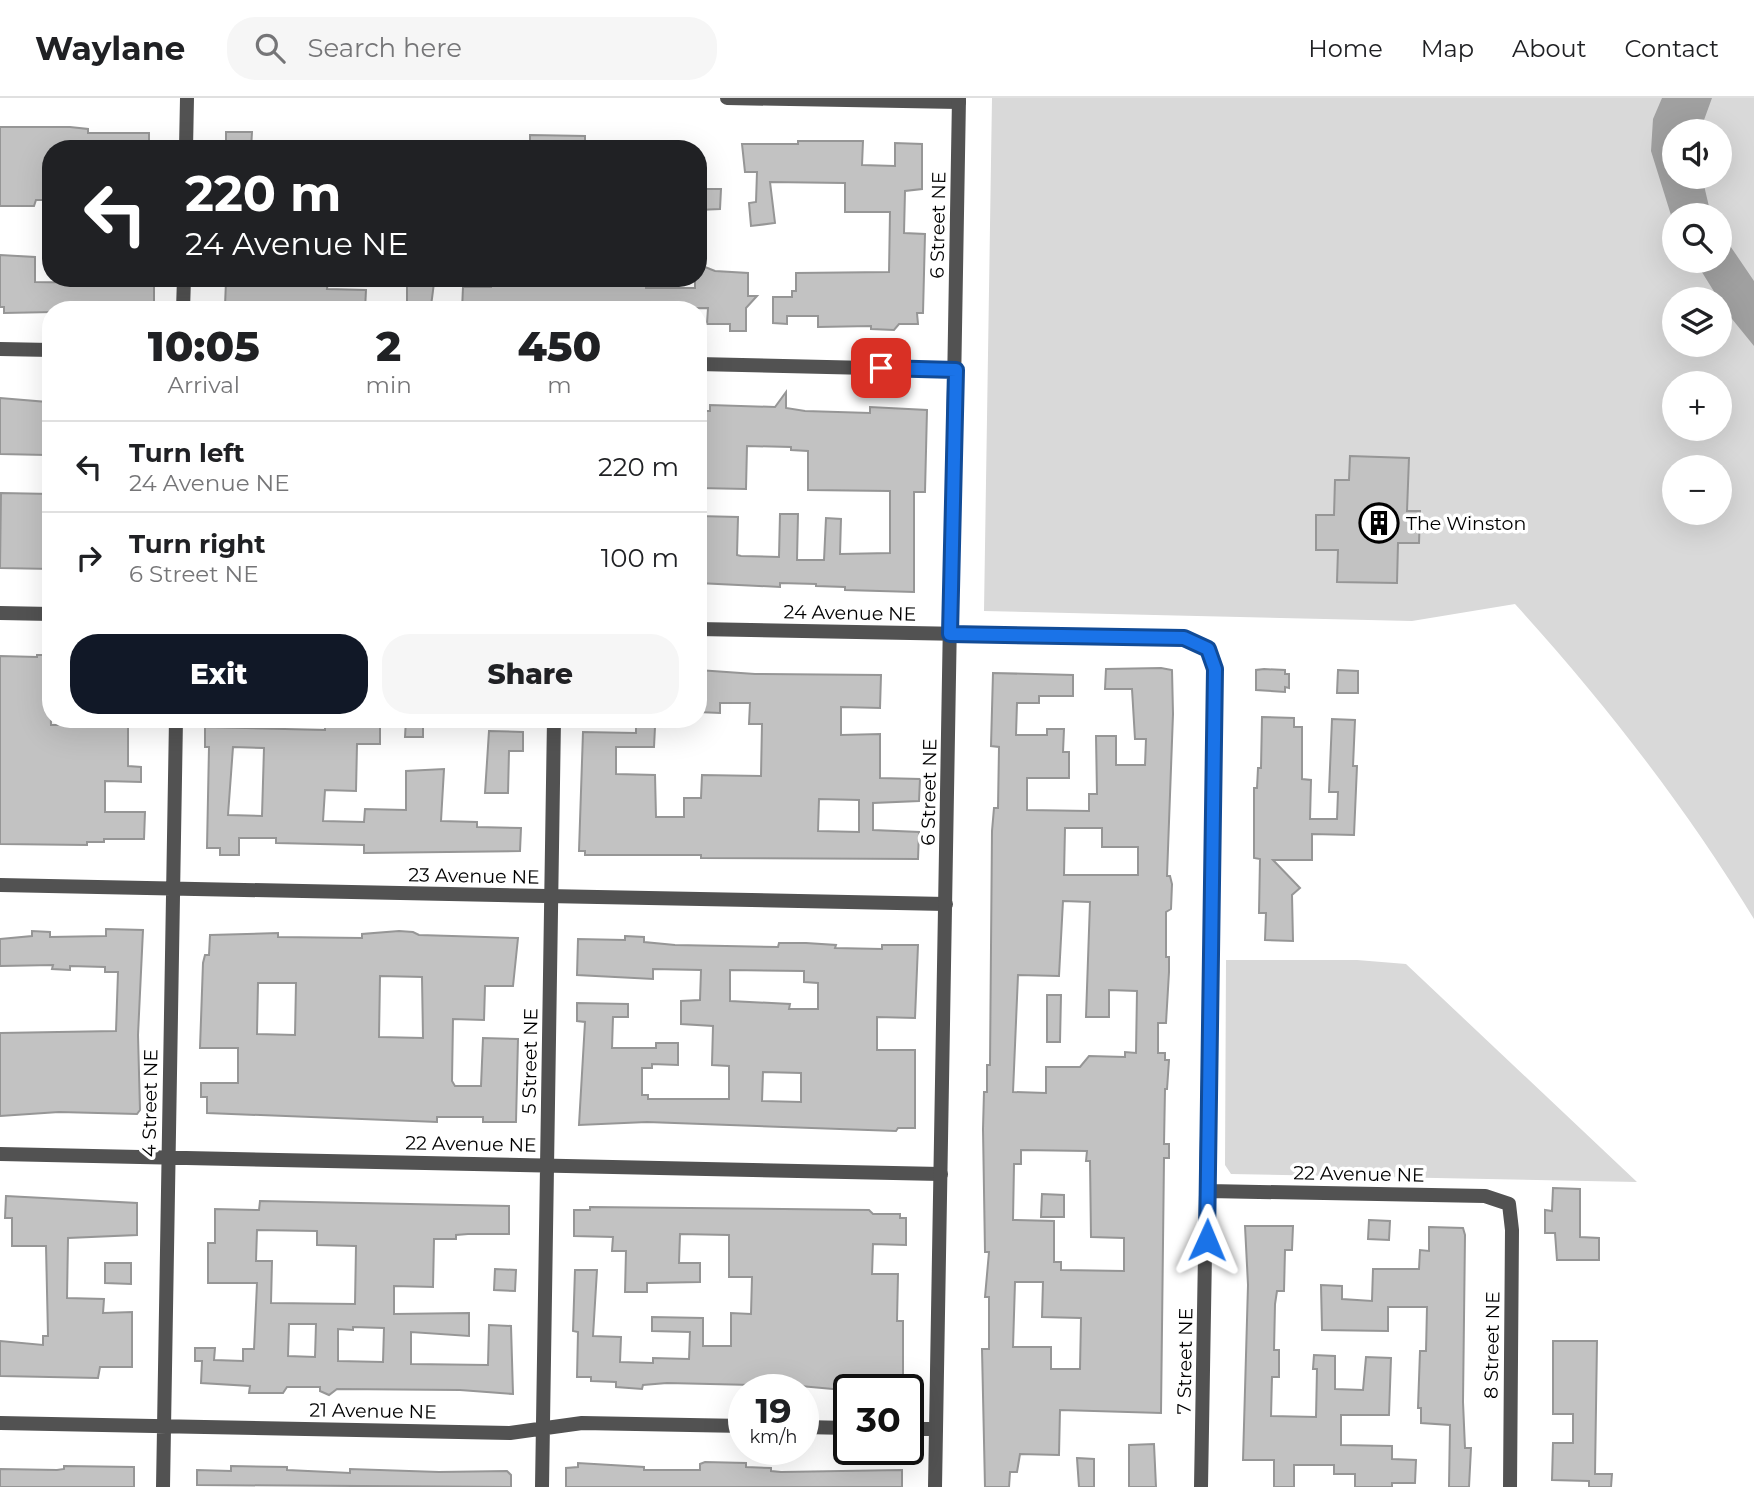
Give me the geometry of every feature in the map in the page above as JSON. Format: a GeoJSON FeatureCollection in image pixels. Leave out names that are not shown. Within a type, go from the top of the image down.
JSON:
{"type":"FeatureCollection","features":[{"type":"Feature","properties":{"kind":"street"},"geometry":{"type":"LineString","coordinates":[[186,140],[187,98]]}},
{"type":"Feature","properties":{"kind":"street"},"geometry":{"type":"LineString","coordinates":[[727,98],[959,100]]}},
{"type":"Feature","properties":{"kind":"street","name":"6 Street NE"},"geometry":{"type":"LineString","coordinates":[[935,1487],[959,100]]}},
{"type":"Feature","properties":{"kind":"street"},"geometry":{"type":"LineString","coordinates":[[0,349],[42,350]]}},
{"type":"Feature","properties":{"kind":"street"},"geometry":{"type":"LineString","coordinates":[[707,364],[956,370]]}},
{"type":"Feature","properties":{"kind":"street"},"geometry":{"type":"LineString","coordinates":[[0,613],[42,614]]}},
{"type":"Feature","properties":{"kind":"street","name":"24 Avenue NE"},"geometry":{"type":"LineString","coordinates":[[707,629],[1184,638],[1208,649]]}},
{"type":"Feature","properties":{"kind":"street","name":"7 Street NE"},"geometry":{"type":"LineString","coordinates":[[1201,1487],[1215,669],[1208,649]]}},
{"type":"Feature","properties":{"kind":"street","name":"4 Street NE"},"geometry":{"type":"LineString","coordinates":[[163,1487],[176,728]]}},
{"type":"Feature","properties":{"kind":"street","name":"5 Street NE"},"geometry":{"type":"LineString","coordinates":[[542,1487],[554,728]]}},
{"type":"Feature","properties":{"kind":"street","name":"23 Avenue NE"},"geometry":{"type":"LineString","coordinates":[[0,885],[946,904]]}},
{"type":"Feature","properties":{"kind":"street","name":"22 Avenue NE"},"geometry":{"type":"LineString","coordinates":[[0,1154],[941,1174]]}},
{"type":"Feature","properties":{"kind":"street","name":"22 Avenue NE"},"geometry":{"type":"LineString","coordinates":[[1208,1191],[1485,1196],[1509,1204]]}},
{"type":"Feature","properties":{"kind":"street","name":"8 Street NE"},"geometry":{"type":"LineString","coordinates":[[1509,1204],[1512,1230],[1510,1487]]}},
{"type":"Feature","properties":{"kind":"street","name":"21 Avenue NE"},"geometry":{"type":"LineString","coordinates":[[0,1423],[510,1433],[582,1423],[728,1426]]}},
{"type":"Feature","properties":{"kind":"street"},"geometry":{"type":"LineString","coordinates":[[924,1429],[936,1429]]}},
{"type":"Feature","properties":{"kind":"shaded area"},"geometry":{"type":"Polygon","coordinates":[[[992,98],[1754,98],[1754,919],[1700,836],[1642,756],[1515,604],[1412,621],[984,611],[992,98]]]}},
{"type":"Feature","properties":{"kind":"shaded area"},"geometry":{"type":"Polygon","coordinates":[[[1662,98],[1712,98],[1704,119],[1662,119],[1662,186],[1651,151],[1653,119],[1662,98]]]}},
{"type":"Feature","properties":{"kind":"shaded area"},"geometry":{"type":"Polygon","coordinates":[[[1663,189],[1705,189],[1708,203],[1667,203],[1663,189]]]}},
{"type":"Feature","properties":{"kind":"shaded area"},"geometry":{"type":"Polygon","coordinates":[[[1732,249],[1754,281],[1754,346],[1732,319],[1732,287],[1711,287],[1702,273],[1732,273],[1732,249]]]}},
{"type":"Feature","properties":{"kind":"shaded area"},"geometry":{"type":"Polygon","coordinates":[[[1226,960],[1357,960],[1406,964],[1637,1182],[1231,1174],[1225,1165],[1226,960]]]}},
{"type":"Feature","properties":{"kind":"building"},"geometry":{"type":"Polygon","coordinates":[[[0,127],[70,127],[88,129],[88,133],[149,133],[149,140],[42,140],[42,200],[36,200],[34,206],[0,206],[0,127]]]}},
{"type":"Feature","properties":{"kind":"building"},"geometry":{"type":"Polygon","coordinates":[[[226,132],[252,132],[252,140],[226,140],[226,132]]]}},
{"type":"Feature","properties":{"kind":"building"},"geometry":{"type":"Polygon","coordinates":[[[530,135],[585,136],[585,140],[530,140],[530,135]]]}},
{"type":"Feature","properties":{"kind":"building"},"geometry":{"type":"Polygon","coordinates":[[[798,141],[863,141],[862,165],[895,166],[895,143],[922,144],[922,189],[905,191],[904,233],[925,234],[923,313],[917,313],[918,324],[899,324],[894,330],[871,329],[871,326],[818,327],[818,316],[787,316],[787,324],[773,323],[773,297],[792,297],[792,291],[796,291],[796,273],[889,272],[890,212],[845,212],[845,183],[770,182],[775,223],[751,226],[749,203],[756,202],[757,172],[745,172],[742,144],[798,144],[798,141]]]}},
{"type":"Feature","properties":{"kind":"building"},"geometry":{"type":"Polygon","coordinates":[[[707,189],[721,189],[720,209],[707,210],[707,189]]]}},
{"type":"Feature","properties":{"kind":"building"},"geometry":{"type":"Polygon","coordinates":[[[0,255],[35,257],[35,282],[42,282],[42,287],[154,287],[154,301],[42,301],[42,312],[4,313],[4,307],[0,307],[0,255]]]}},
{"type":"Feature","properties":{"kind":"building"},"geometry":{"type":"Polygon","coordinates":[[[707,268],[715,271],[748,273],[748,296],[757,296],[746,308],[746,331],[730,331],[730,324],[707,324],[707,301],[462,301],[463,287],[707,287],[707,268]]]}},
{"type":"Feature","properties":{"kind":"building"},"geometry":{"type":"Polygon","coordinates":[[[226,287],[327,287],[366,290],[365,301],[225,301],[226,287]]]}},
{"type":"Feature","properties":{"kind":"building"},"geometry":{"type":"Polygon","coordinates":[[[407,287],[433,287],[432,301],[407,301],[407,287]]]}},
{"type":"Feature","properties":{"kind":"building"},"geometry":{"type":"Polygon","coordinates":[[[786,392],[786,408],[805,411],[870,413],[870,407],[927,410],[925,492],[914,492],[914,592],[845,590],[845,587],[816,584],[780,583],[780,587],[707,583],[707,516],[738,517],[737,555],[741,556],[779,557],[780,514],[798,514],[797,560],[824,560],[826,518],[841,519],[840,554],[890,553],[890,491],[808,490],[808,451],[791,450],[791,447],[747,446],[746,489],[707,488],[707,411],[710,411],[710,405],[775,407],[786,392]]]}},
{"type":"Feature","properties":{"kind":"building"},"geometry":{"type":"Polygon","coordinates":[[[0,398],[42,402],[42,455],[0,454],[0,398]]]}},
{"type":"Feature","properties":{"kind":"building","name":"The Winston"},"geometry":{"type":"Polygon","coordinates":[[[1350,456],[1409,458],[1407,511],[1420,511],[1419,543],[1398,543],[1397,583],[1337,582],[1338,550],[1316,550],[1316,515],[1334,515],[1335,480],[1349,480],[1350,456]]]}},
{"type":"Feature","properties":{"kind":"building"},"geometry":{"type":"Polygon","coordinates":[[[1,493],[42,494],[42,569],[0,568],[1,493]]]}},
{"type":"Feature","properties":{"kind":"building"},"geometry":{"type":"Polygon","coordinates":[[[42,655],[42,728],[128,728],[128,766],[141,767],[141,782],[105,781],[105,812],[145,812],[144,839],[104,839],[104,842],[87,842],[87,845],[0,844],[0,656],[42,655]]]}},
{"type":"Feature","properties":{"kind":"building"},"geometry":{"type":"Polygon","coordinates":[[[1106,669],[1172,670],[1167,876],[1170,876],[1172,884],[1171,909],[1166,912],[1166,957],[1169,957],[1169,972],[1166,1023],[1158,1023],[1158,1053],[1165,1053],[1165,1060],[1169,1060],[1165,1089],[1164,1144],[1169,1144],[1169,1158],[1164,1158],[1161,1413],[1060,1410],[1059,1455],[1020,1454],[1017,1472],[1010,1472],[1009,1487],[985,1487],[982,1349],[989,1349],[989,1297],[985,1297],[989,1252],[985,1252],[983,1129],[984,1092],[987,1092],[987,1065],[990,1065],[992,831],[994,808],[998,808],[999,747],[991,746],[993,673],[1073,675],[1073,696],[1039,696],[1039,703],[1017,703],[1016,735],[1047,735],[1047,729],[1064,729],[1063,752],[1069,752],[1069,778],[1027,778],[1027,810],[1089,811],[1089,794],[1097,794],[1096,736],[1116,736],[1116,765],[1145,765],[1146,739],[1135,739],[1132,689],[1105,689],[1106,669]],[[1065,828],[1064,875],[1138,875],[1138,847],[1102,847],[1102,828],[1065,828]],[[1063,901],[1059,976],[1018,975],[1013,1092],[1046,1093],[1046,1067],[1080,1067],[1089,1056],[1125,1057],[1125,1052],[1136,1053],[1137,991],[1109,990],[1109,1017],[1086,1017],[1090,902],[1063,901]],[[1021,1150],[1021,1164],[1014,1164],[1013,1220],[1054,1221],[1054,1262],[1061,1262],[1061,1270],[1124,1271],[1124,1238],[1091,1237],[1090,1161],[1086,1161],[1087,1151],[1021,1150]],[[1015,1282],[1013,1347],[1051,1347],[1051,1369],[1080,1369],[1081,1318],[1042,1317],[1043,1282],[1015,1282]]]}},
{"type":"Feature","properties":{"kind":"building"},"geometry":{"type":"Polygon","coordinates":[[[1256,670],[1285,670],[1285,674],[1289,674],[1289,688],[1285,687],[1285,692],[1256,690],[1256,670]]]}},
{"type":"Feature","properties":{"kind":"building"},"geometry":{"type":"Polygon","coordinates":[[[1338,670],[1358,671],[1358,693],[1337,693],[1338,670]]]}},
{"type":"Feature","properties":{"kind":"building"},"geometry":{"type":"Polygon","coordinates":[[[707,671],[755,674],[881,675],[880,708],[841,707],[841,735],[880,734],[880,778],[920,779],[919,801],[873,803],[873,830],[919,832],[918,859],[701,858],[701,855],[585,855],[585,851],[579,851],[583,732],[636,733],[636,728],[655,728],[654,747],[616,747],[616,774],[655,775],[656,817],[684,817],[684,798],[701,798],[702,775],[761,776],[762,724],[749,724],[750,703],[720,703],[720,713],[707,712],[707,671]],[[819,799],[818,831],[859,832],[859,800],[819,799]]]}},
{"type":"Feature","properties":{"kind":"building"},"geometry":{"type":"Polygon","coordinates":[[[1262,717],[1294,718],[1294,727],[1302,727],[1302,779],[1311,780],[1310,819],[1337,819],[1338,792],[1329,792],[1332,719],[1355,720],[1353,766],[1357,766],[1354,835],[1312,834],[1312,860],[1273,860],[1300,888],[1292,895],[1293,941],[1265,940],[1266,913],[1259,913],[1260,859],[1254,858],[1254,788],[1257,788],[1258,768],[1261,768],[1262,717]]]}},
{"type":"Feature","properties":{"kind":"building"},"geometry":{"type":"Polygon","coordinates":[[[205,728],[380,728],[380,744],[357,744],[356,791],[325,790],[323,821],[364,822],[365,809],[406,810],[406,771],[444,769],[441,821],[477,822],[477,827],[521,828],[520,851],[364,853],[364,845],[276,843],[276,838],[239,838],[239,855],[220,855],[220,848],[207,848],[209,747],[205,747],[205,728]],[[233,747],[228,815],[262,816],[264,748],[233,747]]]}},
{"type":"Feature","properties":{"kind":"building"},"geometry":{"type":"Polygon","coordinates":[[[406,728],[423,728],[423,737],[405,737],[406,728]]]}},
{"type":"Feature","properties":{"kind":"building"},"geometry":{"type":"Polygon","coordinates":[[[489,731],[523,732],[523,751],[509,751],[508,793],[485,793],[489,731]]]}},
{"type":"Feature","properties":{"kind":"building"},"geometry":{"type":"Polygon","coordinates":[[[106,929],[143,930],[138,1035],[140,1110],[137,1114],[59,1112],[0,1116],[0,1033],[116,1031],[118,972],[105,972],[105,967],[70,966],[70,970],[52,969],[53,965],[0,966],[0,939],[32,936],[32,931],[50,932],[50,937],[106,936],[106,929]]]}},
{"type":"Feature","properties":{"kind":"building"},"geometry":{"type":"Polygon","coordinates":[[[399,931],[419,935],[518,938],[513,986],[485,986],[484,1020],[453,1019],[452,1081],[455,1086],[481,1086],[483,1038],[518,1039],[516,1122],[483,1122],[483,1117],[437,1117],[437,1122],[207,1113],[207,1097],[201,1097],[201,1083],[238,1083],[238,1048],[200,1048],[203,963],[205,955],[209,955],[210,935],[278,933],[278,937],[362,938],[362,934],[399,931]],[[380,976],[379,1037],[423,1038],[422,977],[380,976]],[[258,983],[257,1034],[295,1035],[296,983],[258,983]]]}},
{"type":"Feature","properties":{"kind":"building"},"geometry":{"type":"Polygon","coordinates":[[[625,936],[644,937],[644,942],[675,945],[778,947],[779,943],[806,943],[836,945],[835,948],[882,949],[882,945],[918,945],[915,1018],[877,1017],[877,1050],[915,1050],[915,1128],[898,1128],[896,1131],[647,1122],[579,1125],[585,1022],[577,1021],[577,1003],[628,1004],[628,1017],[613,1017],[612,1048],[656,1048],[656,1043],[678,1043],[678,1065],[652,1064],[652,1068],[642,1068],[642,1095],[648,1095],[648,1099],[729,1099],[729,1066],[712,1065],[713,1026],[681,1024],[681,1001],[700,1000],[701,970],[653,969],[653,979],[577,975],[578,939],[625,940],[625,936]],[[730,970],[730,1001],[790,1004],[789,1009],[818,1009],[818,983],[804,982],[804,971],[730,970]],[[763,1072],[762,1101],[801,1102],[801,1073],[763,1072]]]}},
{"type":"Feature","properties":{"kind":"building"},"geometry":{"type":"Polygon","coordinates":[[[1047,995],[1061,995],[1060,1042],[1047,1042],[1047,995]]]}},
{"type":"Feature","properties":{"kind":"building"},"geometry":{"type":"Polygon","coordinates":[[[1553,1188],[1580,1189],[1580,1237],[1599,1238],[1599,1260],[1557,1260],[1555,1233],[1545,1233],[1545,1210],[1552,1211],[1553,1188]]]}},
{"type":"Feature","properties":{"kind":"building"},"geometry":{"type":"Polygon","coordinates":[[[1042,1194],[1064,1195],[1064,1217],[1041,1217],[1042,1194]]]}},
{"type":"Feature","properties":{"kind":"building"},"geometry":{"type":"Polygon","coordinates":[[[6,1196],[137,1203],[137,1235],[68,1238],[67,1298],[104,1299],[103,1313],[132,1312],[132,1367],[100,1367],[98,1378],[0,1376],[0,1341],[43,1345],[43,1336],[48,1336],[46,1246],[12,1246],[12,1218],[5,1218],[6,1196]]]}},
{"type":"Feature","properties":{"kind":"building"},"geometry":{"type":"Polygon","coordinates":[[[260,1201],[509,1206],[509,1234],[468,1234],[456,1235],[456,1239],[434,1239],[433,1287],[394,1286],[394,1314],[469,1313],[469,1336],[411,1332],[411,1364],[488,1365],[489,1325],[511,1326],[513,1394],[460,1390],[337,1389],[329,1395],[320,1391],[320,1387],[287,1387],[283,1393],[249,1393],[250,1386],[201,1383],[202,1361],[195,1361],[195,1348],[215,1348],[214,1360],[243,1361],[243,1349],[254,1349],[257,1283],[208,1283],[208,1243],[215,1243],[215,1209],[259,1210],[260,1201]],[[257,1230],[256,1261],[272,1261],[271,1303],[355,1304],[356,1246],[317,1245],[317,1231],[257,1230]],[[289,1324],[288,1356],[315,1357],[316,1324],[289,1324]],[[353,1327],[353,1330],[338,1329],[338,1361],[383,1362],[384,1328],[353,1327]]]}},
{"type":"Feature","properties":{"kind":"building"},"geometry":{"type":"Polygon","coordinates":[[[590,1207],[869,1210],[873,1214],[900,1214],[900,1218],[906,1218],[906,1245],[873,1244],[872,1274],[898,1274],[897,1321],[903,1321],[903,1374],[833,1374],[833,1389],[819,1388],[819,1374],[728,1374],[728,1384],[667,1383],[643,1385],[642,1389],[616,1387],[616,1382],[591,1381],[591,1377],[577,1377],[578,1332],[573,1331],[575,1270],[597,1270],[593,1336],[621,1337],[620,1362],[653,1363],[653,1358],[689,1359],[690,1332],[652,1331],[652,1317],[703,1318],[703,1346],[731,1346],[731,1313],[751,1314],[752,1277],[729,1277],[729,1235],[680,1234],[679,1263],[700,1263],[700,1282],[647,1283],[647,1292],[625,1292],[626,1251],[612,1251],[613,1237],[574,1236],[574,1210],[590,1210],[590,1207]]]}},
{"type":"Feature","properties":{"kind":"building"},"geometry":{"type":"Polygon","coordinates":[[[1369,1220],[1390,1221],[1389,1240],[1368,1239],[1369,1220]]]}},
{"type":"Feature","properties":{"kind":"building"},"geometry":{"type":"Polygon","coordinates":[[[1245,1226],[1293,1226],[1292,1250],[1285,1250],[1284,1291],[1277,1291],[1275,1304],[1274,1350],[1279,1350],[1279,1377],[1272,1377],[1271,1416],[1316,1417],[1317,1369],[1313,1369],[1314,1355],[1335,1356],[1335,1389],[1363,1390],[1366,1357],[1391,1358],[1389,1415],[1341,1415],[1341,1445],[1392,1446],[1392,1459],[1416,1460],[1415,1483],[1392,1483],[1392,1487],[1355,1487],[1355,1474],[1334,1474],[1334,1465],[1294,1465],[1294,1487],[1274,1487],[1274,1460],[1243,1460],[1248,1285],[1245,1226]]]}},
{"type":"Feature","properties":{"kind":"building"},"geometry":{"type":"Polygon","coordinates":[[[1429,1227],[1463,1228],[1465,1235],[1463,1402],[1465,1448],[1471,1448],[1469,1487],[1449,1487],[1450,1425],[1421,1423],[1421,1408],[1418,1408],[1420,1351],[1426,1351],[1427,1307],[1388,1307],[1388,1331],[1322,1330],[1321,1285],[1342,1286],[1342,1299],[1372,1301],[1373,1269],[1419,1269],[1420,1250],[1429,1251],[1429,1227]]]}},
{"type":"Feature","properties":{"kind":"building"},"geometry":{"type":"Polygon","coordinates":[[[105,1263],[131,1263],[131,1284],[105,1283],[105,1263]]]}},
{"type":"Feature","properties":{"kind":"building"},"geometry":{"type":"Polygon","coordinates":[[[495,1269],[516,1270],[515,1291],[494,1290],[495,1269]]]}},
{"type":"Feature","properties":{"kind":"building"},"geometry":{"type":"Polygon","coordinates":[[[1553,1341],[1597,1341],[1595,1474],[1612,1474],[1611,1487],[1589,1487],[1589,1481],[1552,1480],[1553,1443],[1573,1443],[1573,1414],[1553,1414],[1553,1341]]]}},
{"type":"Feature","properties":{"kind":"building"},"geometry":{"type":"Polygon","coordinates":[[[1154,1444],[1156,1487],[1129,1487],[1129,1445],[1154,1444]]]}},
{"type":"Feature","properties":{"kind":"building"},"geometry":{"type":"Polygon","coordinates":[[[1077,1458],[1094,1459],[1094,1487],[1079,1487],[1077,1458]]]}},
{"type":"Feature","properties":{"kind":"building"},"geometry":{"type":"Polygon","coordinates":[[[578,1463],[644,1467],[644,1470],[700,1470],[700,1464],[728,1463],[728,1465],[771,1468],[771,1471],[781,1472],[902,1470],[902,1487],[566,1487],[566,1468],[578,1467],[578,1463]]]}},
{"type":"Feature","properties":{"kind":"building"},"geometry":{"type":"Polygon","coordinates":[[[64,1466],[134,1467],[134,1487],[0,1487],[0,1469],[57,1470],[64,1469],[64,1466]]]}},
{"type":"Feature","properties":{"kind":"building"},"geometry":{"type":"Polygon","coordinates":[[[231,1466],[287,1467],[287,1470],[350,1473],[350,1469],[507,1471],[511,1475],[511,1487],[197,1485],[197,1470],[231,1471],[231,1466]]]}},
{"type":"Feature","properties":{"kind":"place","name":"The Winston"},"geometry":{"type":"Point","coordinates":[1379,523]}},
{"type":"Feature","properties":{"kind":"route"},"geometry":{"type":"LineString","coordinates":[[881,368],[956,370],[950,634],[1184,638],[1208,649],[1215,669],[1207,1240]]}}]}
